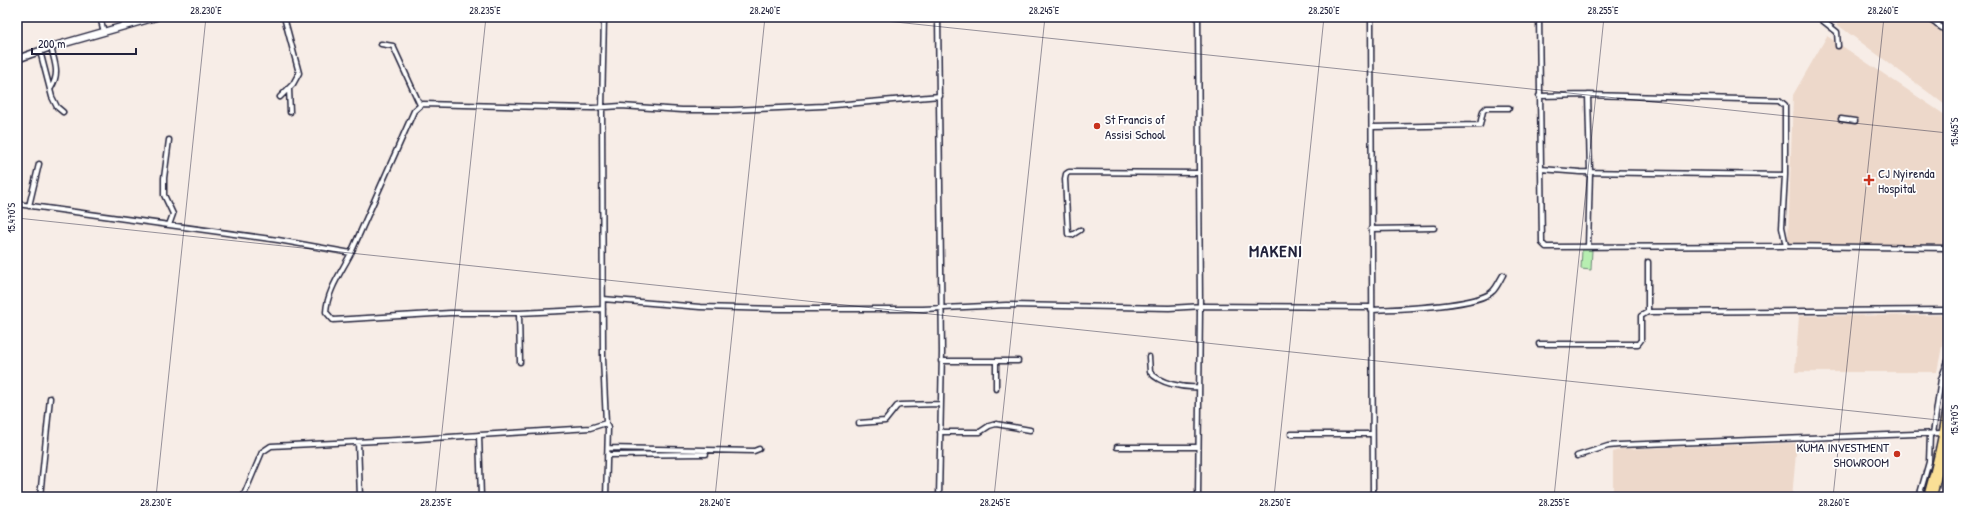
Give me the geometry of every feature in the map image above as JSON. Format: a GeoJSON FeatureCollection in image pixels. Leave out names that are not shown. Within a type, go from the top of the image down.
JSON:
{"type":"FeatureCollection","features":[{"type":"Feature","properties":{"kind":"main road"},"geometry":{"type":"LineString","coordinates":[[17,59],[147,18],[156,17]]}},
{"type":"Feature","properties":{"kind":"main road"},"geometry":{"type":"LineString","coordinates":[[1933,497],[1945,432],[1948,400],[1945,380],[1948,375]]}},
{"type":"Feature","properties":{"kind":"main road"},"geometry":{"type":"LineString","coordinates":[[1927,497],[1945,432]]}},
{"type":"Feature","properties":{"kind":"street"},"geometry":{"type":"LineString","coordinates":[[100,17],[104,32]]}},
{"type":"Feature","properties":{"kind":"street"},"geometry":{"type":"LineString","coordinates":[[280,97],[289,89],[298,76],[299,70],[284,17]]}},
{"type":"Feature","properties":{"kind":"street"},"geometry":{"type":"LineString","coordinates":[[604,17],[602,108],[603,358],[606,423],[608,428],[606,497]]}},
{"type":"Feature","properties":{"kind":"street"},"geometry":{"type":"LineString","coordinates":[[938,17],[941,308],[940,497]]}},
{"type":"Feature","properties":{"kind":"street"},"geometry":{"type":"LineString","coordinates":[[1198,17],[1200,307],[1198,497]]}},
{"type":"Feature","properties":{"kind":"street"},"geometry":{"type":"LineString","coordinates":[[1371,17],[1372,127],[1370,229],[1373,497]]}},
{"type":"Feature","properties":{"kind":"street"},"geometry":{"type":"LineString","coordinates":[[1539,17],[1542,243],[1546,247],[1786,246],[1948,248]]}},
{"type":"Feature","properties":{"kind":"street"},"geometry":{"type":"LineString","coordinates":[[1818,17],[1837,32],[1838,46]]}},
{"type":"Feature","properties":{"kind":"street"},"geometry":{"type":"LineString","coordinates":[[1926,17],[1948,32]]}},
{"type":"Feature","properties":{"kind":"street"},"geometry":{"type":"LineString","coordinates":[[1937,25],[1942,17]]}},
{"type":"Feature","properties":{"kind":"street"},"geometry":{"type":"LineString","coordinates":[[381,44],[393,46],[420,106]]}},
{"type":"Feature","properties":{"kind":"street"},"geometry":{"type":"LineString","coordinates":[[51,48],[57,74],[56,80],[51,88]]}},
{"type":"Feature","properties":{"kind":"street"},"geometry":{"type":"LineString","coordinates":[[40,51],[54,102],[63,112]]}},
{"type":"Feature","properties":{"kind":"street"},"geometry":{"type":"LineString","coordinates":[[289,89],[290,112]]}},
{"type":"Feature","properties":{"kind":"street"},"geometry":{"type":"LineString","coordinates":[[1539,96],[1588,95],[1780,100],[1785,105],[1785,175],[1782,227],[1786,246]]}},
{"type":"Feature","properties":{"kind":"street"},"geometry":{"type":"LineString","coordinates":[[1588,95],[1590,172],[1588,247]]}},
{"type":"Feature","properties":{"kind":"street"},"geometry":{"type":"LineString","coordinates":[[603,309],[519,313],[450,313],[332,320],[326,312],[328,301],[341,268],[351,253],[414,111],[420,106],[426,104],[602,108],[621,106],[682,110],[732,110],[823,106],[940,96]]}},
{"type":"Feature","properties":{"kind":"street"},"geometry":{"type":"LineString","coordinates":[[1372,127],[1480,125],[1483,111],[1486,108],[1509,108]]}},
{"type":"Feature","properties":{"kind":"street"},"geometry":{"type":"LineString","coordinates":[[1840,119],[1855,121]]}},
{"type":"Feature","properties":{"kind":"street"},"geometry":{"type":"LineString","coordinates":[[169,140],[164,195],[173,214],[169,225]]}},
{"type":"Feature","properties":{"kind":"street"},"geometry":{"type":"LineString","coordinates":[[29,206],[39,164]]}},
{"type":"Feature","properties":{"kind":"street"},"geometry":{"type":"LineString","coordinates":[[1541,169],[1590,172],[1785,175]]}},
{"type":"Feature","properties":{"kind":"street"},"geometry":{"type":"LineString","coordinates":[[1080,230],[1072,235],[1068,234],[1065,179],[1066,174],[1069,172],[1198,173]]}},
{"type":"Feature","properties":{"kind":"street"},"geometry":{"type":"LineString","coordinates":[[17,204],[278,240],[351,253]]}},
{"type":"Feature","properties":{"kind":"street"},"geometry":{"type":"LineString","coordinates":[[1370,229],[1434,228]]}},
{"type":"Feature","properties":{"kind":"street"},"geometry":{"type":"LineString","coordinates":[[1648,262],[1648,312]]}},
{"type":"Feature","properties":{"kind":"street"},"geometry":{"type":"LineString","coordinates":[[603,298],[700,307],[780,309],[941,308],[1006,305],[1371,308],[1440,306],[1483,297],[1493,291],[1503,275]]}},
{"type":"Feature","properties":{"kind":"street"},"geometry":{"type":"LineString","coordinates":[[1540,344],[1638,344],[1641,340],[1642,315],[1648,312],[1948,310]]}},
{"type":"Feature","properties":{"kind":"street"},"geometry":{"type":"LineString","coordinates":[[519,313],[520,362]]}},
{"type":"Feature","properties":{"kind":"street"},"geometry":{"type":"LineString","coordinates":[[1149,358],[1150,372],[1157,378],[1179,386],[1198,388]]}},
{"type":"Feature","properties":{"kind":"street"},"geometry":{"type":"LineString","coordinates":[[941,361],[1018,360]]}},
{"type":"Feature","properties":{"kind":"street"},"geometry":{"type":"LineString","coordinates":[[996,361],[996,389]]}},
{"type":"Feature","properties":{"kind":"street"},"geometry":{"type":"LineString","coordinates":[[1927,497],[1919,496],[1930,450],[1941,379],[1948,361]]}},
{"type":"Feature","properties":{"kind":"street"},"geometry":{"type":"LineString","coordinates":[[40,497],[50,398]]}},
{"type":"Feature","properties":{"kind":"street"},"geometry":{"type":"LineString","coordinates":[[859,423],[885,421],[897,406],[900,405],[940,404]]}},
{"type":"Feature","properties":{"kind":"street"},"geometry":{"type":"LineString","coordinates":[[243,497],[262,452],[269,446],[590,428],[606,423]]}},
{"type":"Feature","properties":{"kind":"street"},"geometry":{"type":"LineString","coordinates":[[940,432],[980,432],[988,426],[996,424],[1030,430]]}},
{"type":"Feature","properties":{"kind":"street"},"geometry":{"type":"LineString","coordinates":[[1577,456],[1608,446],[1618,445],[1932,434],[1945,432]]}},
{"type":"Feature","properties":{"kind":"street"},"geometry":{"type":"LineString","coordinates":[[1291,434],[1372,434]]}},
{"type":"Feature","properties":{"kind":"street"},"geometry":{"type":"LineString","coordinates":[[479,435],[481,497]]}},
{"type":"Feature","properties":{"kind":"street"},"geometry":{"type":"LineString","coordinates":[[358,442],[360,497]]}},
{"type":"Feature","properties":{"kind":"street"},"geometry":{"type":"LineString","coordinates":[[1117,447],[1198,447]]}},
{"type":"Feature","properties":{"kind":"street"},"geometry":{"type":"LineString","coordinates":[[608,448],[754,451],[759,449]]}},
{"type":"Feature","properties":{"kind":"street"},"geometry":{"type":"LineString","coordinates":[[607,455],[706,454]]}},
{"type":"Feature","properties":{"kind":"street"},"geometry":{"type":"LineString","coordinates":[[1924,479],[1932,481]]}},
{"type":"Feature","properties":{"kind":"shaded area"},"geometry":{"type":"Polygon","coordinates":[[[1827,17],[1948,17],[1948,107],[1827,17]]]}},
{"type":"Feature","properties":{"kind":"shaded area","name":"CJ Nyirenda Hospital"},"geometry":{"type":"Polygon","coordinates":[[[1827,36],[1948,117],[1948,245],[1788,243],[1793,95],[1827,36]]]}},
{"type":"Feature","properties":{"kind":"shaded area"},"geometry":{"type":"Polygon","coordinates":[[[1948,315],[1937,372],[1795,372],[1799,316],[1948,315]]]}},
{"type":"Feature","properties":{"kind":"shaded area"},"geometry":{"type":"Polygon","coordinates":[[[1797,443],[1792,497],[1613,497],[1613,452],[1621,449],[1797,443]]]}},
{"type":"Feature","properties":{"kind":"green space"},"geometry":{"type":"Polygon","coordinates":[[[1582,250],[1592,250],[1591,270],[1581,269],[1582,250]]]}},
{"type":"Feature","properties":{"kind":"place","name":"St Francis of Assisi School"},"geometry":{"type":"Point","coordinates":[1097,126]}},
{"type":"Feature","properties":{"kind":"place","name":"CJ Nyirenda Hospital"},"geometry":{"type":"Point","coordinates":[1869,180]}},
{"type":"Feature","properties":{"kind":"place","name":"KUMA INVESTMENT SHOWROOM"},"geometry":{"type":"Point","coordinates":[1897,454]}},
{"type":"Feature","properties":{"kind":"district","name":"MAKENI"},"geometry":{"type":"Point","coordinates":[1276,251]}}]}
